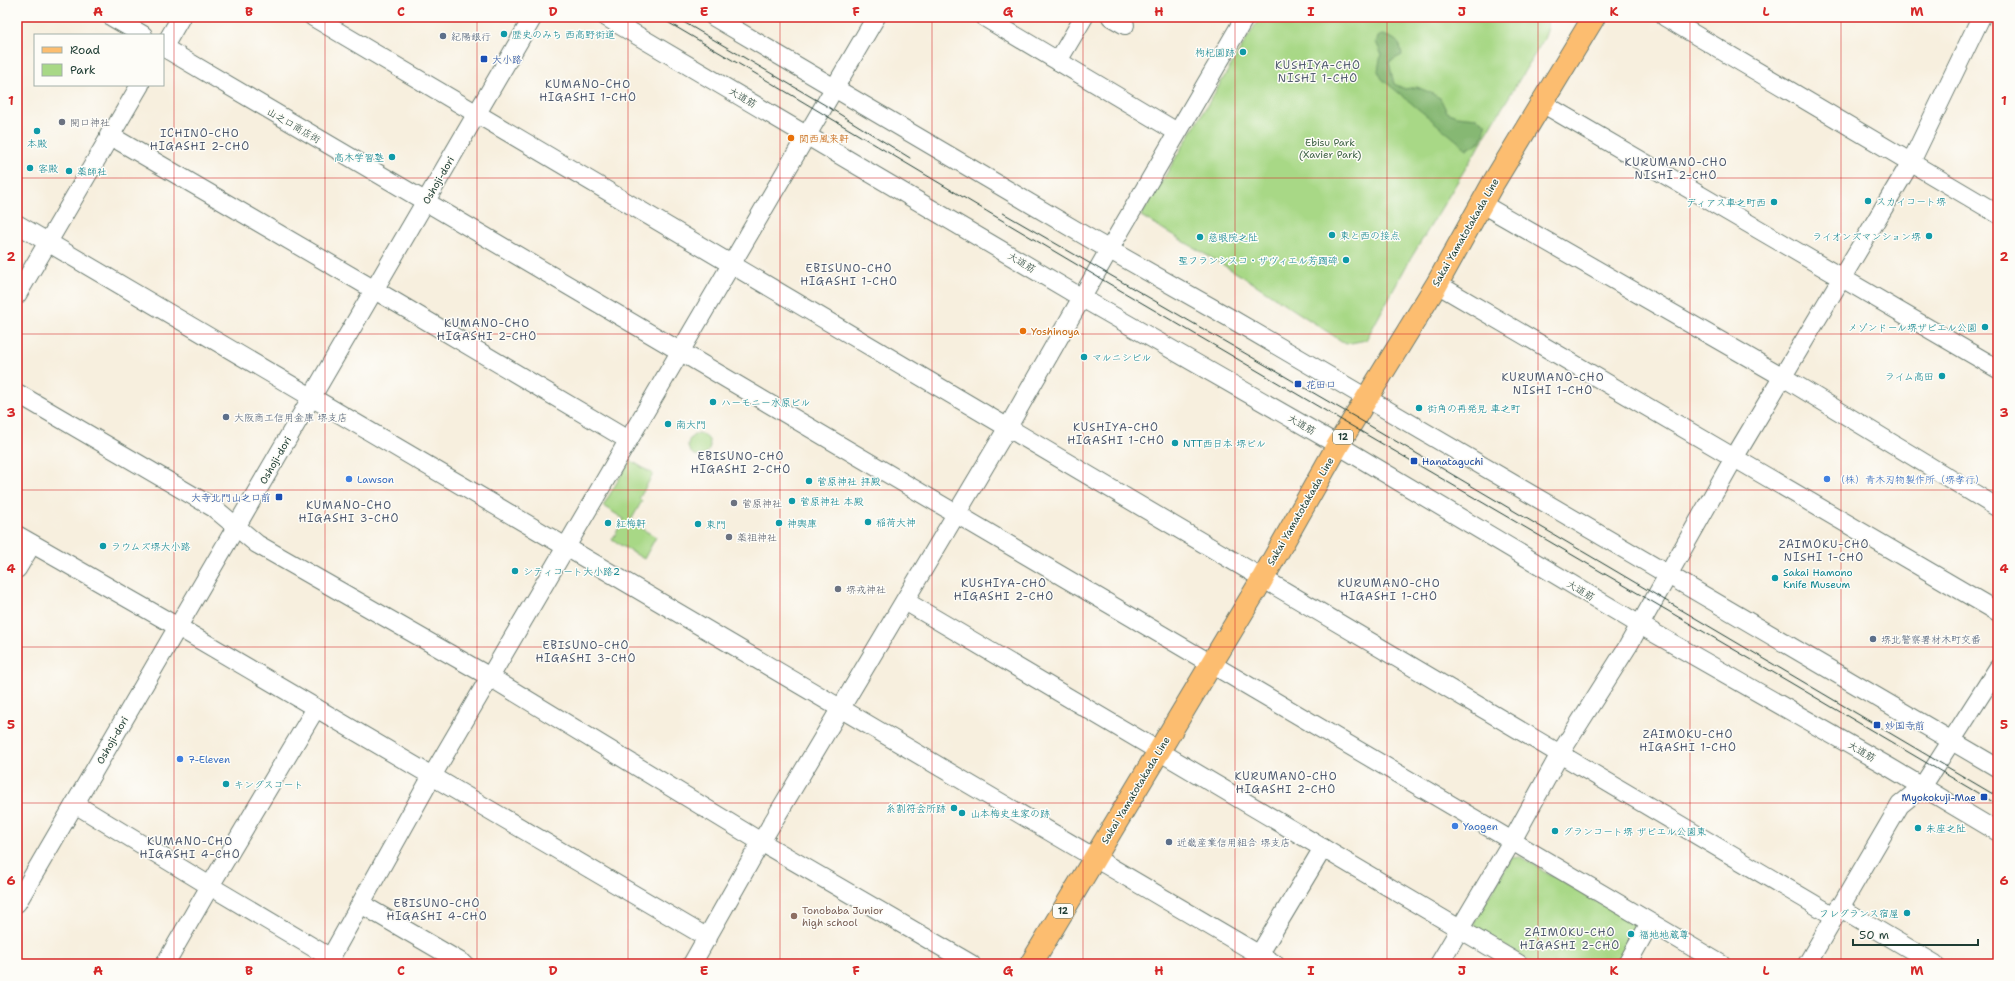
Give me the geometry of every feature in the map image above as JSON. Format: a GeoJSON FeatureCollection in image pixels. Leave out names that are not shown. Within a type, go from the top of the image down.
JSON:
{"type":"FeatureCollection","features":[{"type":"Feature","properties":{"kind":"main road","name":"Sakai Yamatotakada Line"},"geometry":{"type":"LineString","coordinates":[[1031,964],[1094,857],[1159,752],[1262,578],[1338,445],[1437,284],[1482,204],[1594,17]]}},
{"type":"Feature","properties":{"kind":"street"},"geometry":{"type":"LineString","coordinates":[[112,17],[140,34]]}},
{"type":"Feature","properties":{"kind":"street"},"geometry":{"type":"LineString","coordinates":[[164,46],[181,17]]}},
{"type":"Feature","properties":{"kind":"street"},"geometry":{"type":"LineString","coordinates":[[313,17],[1262,578],[1837,911],[1935,964]]}},
{"type":"Feature","properties":{"kind":"street","name":"Oshoji-dori"},"geometry":{"type":"LineString","coordinates":[[20,892],[75,804],[533,17]]}},
{"type":"Feature","properties":{"kind":"street","name":"大道筋"},"geometry":{"type":"LineString","coordinates":[[606,17],[1082,298],[1338,445],[1640,625],[1998,832]]}},
{"type":"Feature","properties":{"kind":"street"},"geometry":{"type":"LineString","coordinates":[[714,17],[1109,250],[1998,768]]}},
{"type":"Feature","properties":{"kind":"street"},"geometry":{"type":"LineString","coordinates":[[75,804],[210,886],[329,961],[432,776],[876,17]]}},
{"type":"Feature","properties":{"kind":"street"},"geometry":{"type":"LineString","coordinates":[[984,17],[1177,132]]}},
{"type":"Feature","properties":{"kind":"street"},"geometry":{"type":"LineString","coordinates":[[1058,61],[1084,17]]}},
{"type":"Feature","properties":{"kind":"street"},"geometry":{"type":"LineString","coordinates":[[692,964],[761,842],[1008,427],[1177,132],[1245,17]]}},
{"type":"Feature","properties":{"kind":"street"},"geometry":{"type":"LineString","coordinates":[[1665,17],[1998,214]]}},
{"type":"Feature","properties":{"kind":"street"},"geometry":{"type":"LineString","coordinates":[[1439,964],[1512,841],[1561,752],[1640,625],[1734,458],[1911,162],[1981,17]]}},
{"type":"Feature","properties":{"kind":"street","name":"山之口商店街"},"geometry":{"type":"LineString","coordinates":[[164,49],[426,201],[1721,964]]}},
{"type":"Feature","properties":{"kind":"street"},"geometry":{"type":"LineString","coordinates":[[17,295],[49,242],[109,135],[139,86]]}},
{"type":"Feature","properties":{"kind":"street"},"geometry":{"type":"LineString","coordinates":[[1542,103],[1998,368]]}},
{"type":"Feature","properties":{"kind":"street"},"geometry":{"type":"LineString","coordinates":[[109,135],[628,440]]}},
{"type":"Feature","properties":{"kind":"street"},"geometry":{"type":"LineString","coordinates":[[1482,204],[1783,377],[1998,508]]}},
{"type":"Feature","properties":{"kind":"street"},"geometry":{"type":"LineString","coordinates":[[17,224],[1267,960],[1323,848]]}},
{"type":"Feature","properties":{"kind":"street"},"geometry":{"type":"LineString","coordinates":[[1437,284],[1998,612]]}},
{"type":"Feature","properties":{"kind":"street"},"geometry":{"type":"LineString","coordinates":[[17,393],[214,508],[257,544],[490,677],[761,842],[971,964]]}},
{"type":"Feature","properties":{"kind":"street"},"geometry":{"type":"LineString","coordinates":[[17,569],[24,540],[178,627],[708,938]]}},
{"type":"Feature","properties":{"kind":"street"},"geometry":{"type":"LineString","coordinates":[[905,601],[1519,964]]}},
{"type":"Feature","properties":{"kind":"street"},"geometry":{"type":"LineString","coordinates":[[1807,964],[1900,805],[1922,787],[1998,668]]}},
{"type":"Feature","properties":{"kind":"street"},"geometry":{"type":"LineString","coordinates":[[165,964],[316,708]]}},
{"type":"Feature","properties":{"kind":"street"},"geometry":{"type":"LineString","coordinates":[[361,904],[464,964]]}},
{"type":"Feature","properties":{"kind":"street"},"geometry":{"type":"LineString","coordinates":[[1628,964],[1650,923]]}},
{"type":"Feature","properties":{"kind":"green space","name":"Ebisu Park (Xavier Park)"},"geometry":{"type":"Polygon","coordinates":[[[1260,17],[1547,17],[1548,28],[1544,39],[1408,263],[1366,340],[1346,344],[1250,281],[1141,216],[1260,17]]]}},
{"type":"Feature","properties":{"kind":"green space"},"geometry":{"type":"Polygon","coordinates":[[[1382,35],[1394,39],[1399,44],[1402,55],[1389,62],[1394,84],[1405,89],[1417,87],[1429,92],[1440,98],[1447,112],[1456,116],[1477,118],[1485,123],[1484,133],[1479,142],[1467,149],[1382,79],[1378,71],[1381,53],[1376,42],[1378,37],[1382,35]]]}},
{"type":"Feature","properties":{"kind":"green space"},"geometry":{"type":"Polygon","coordinates":[[[699,434],[707,437],[710,445],[707,453],[699,456],[691,453],[688,445],[691,437],[699,434]]]}},
{"type":"Feature","properties":{"kind":"green space"},"geometry":{"type":"Polygon","coordinates":[[[630,460],[653,474],[639,499],[642,501],[630,522],[656,537],[644,559],[612,540],[624,519],[603,506],[630,460]]]}},
{"type":"Feature","properties":{"kind":"green space"},"geometry":{"type":"Polygon","coordinates":[[[1519,856],[1637,925],[1638,932],[1619,964],[1535,964],[1476,929],[1474,922],[1512,857],[1519,856]]]}},
{"type":"Feature","properties":{"kind":"tram line"},"geometry":{"type":"LineString","coordinates":[[659,17],[1096,276],[1998,805]]}},
{"type":"Feature","properties":{"kind":"tram line"},"geometry":{"type":"LineString","coordinates":[[675,17],[825,105],[910,158]]}},
{"type":"Feature","properties":{"kind":"tram line"},"geometry":{"type":"LineString","coordinates":[[1003,213],[1355,417],[1998,797]]}},
{"type":"Feature","properties":{"kind":"place","name":"歴史のみち 西高野街道"},"geometry":{"type":"Point","coordinates":[504,34]}},
{"type":"Feature","properties":{"kind":"place","name":"紀陽銀行"},"geometry":{"type":"Point","coordinates":[443,36]}},
{"type":"Feature","properties":{"kind":"place","name":"枸杞園跡"},"geometry":{"type":"Point","coordinates":[1243,52]}},
{"type":"Feature","properties":{"kind":"place","name":"大小路"},"geometry":{"type":"Point","coordinates":[484,59]}},
{"type":"Feature","properties":{"kind":"place","name":"開口神社"},"geometry":{"type":"Point","coordinates":[62,122]}},
{"type":"Feature","properties":{"kind":"place","name":"本殿"},"geometry":{"type":"Point","coordinates":[37,131]}},
{"type":"Feature","properties":{"kind":"place","name":"関西風来軒"},"geometry":{"type":"Point","coordinates":[791,138]}},
{"type":"Feature","properties":{"kind":"place","name":"高木学習塾"},"geometry":{"type":"Point","coordinates":[392,157]}},
{"type":"Feature","properties":{"kind":"place","name":"客殿"},"geometry":{"type":"Point","coordinates":[30,168]}},
{"type":"Feature","properties":{"kind":"place","name":"薬師社"},"geometry":{"type":"Point","coordinates":[69,171]}},
{"type":"Feature","properties":{"kind":"place","name":"スカイコート堺"},"geometry":{"type":"Point","coordinates":[1868,201]}},
{"type":"Feature","properties":{"kind":"place","name":"ディアス車之町西"},"geometry":{"type":"Point","coordinates":[1774,202]}},
{"type":"Feature","properties":{"kind":"place","name":"東と西の接点"},"geometry":{"type":"Point","coordinates":[1332,235]}},
{"type":"Feature","properties":{"kind":"place","name":"ライオンズマンション堺"},"geometry":{"type":"Point","coordinates":[1929,236]}},
{"type":"Feature","properties":{"kind":"place","name":"慈眼院之阯"},"geometry":{"type":"Point","coordinates":[1200,237]}},
{"type":"Feature","properties":{"kind":"place","name":"聖フランシスコ・ザヴィエル芳躅碑"},"geometry":{"type":"Point","coordinates":[1346,260]}},
{"type":"Feature","properties":{"kind":"place","name":"メゾンドール堺ザビエル公園"},"geometry":{"type":"Point","coordinates":[1985,327]}},
{"type":"Feature","properties":{"kind":"place","name":"Yoshinoya"},"geometry":{"type":"Point","coordinates":[1023,331]}},
{"type":"Feature","properties":{"kind":"place","name":"マルニシビル"},"geometry":{"type":"Point","coordinates":[1084,357]}},
{"type":"Feature","properties":{"kind":"place","name":"ライム高田"},"geometry":{"type":"Point","coordinates":[1942,376]}},
{"type":"Feature","properties":{"kind":"place","name":"花田口"},"geometry":{"type":"Point","coordinates":[1298,384]}},
{"type":"Feature","properties":{"kind":"place","name":"ハーモニー水原ビル"},"geometry":{"type":"Point","coordinates":[713,402]}},
{"type":"Feature","properties":{"kind":"place","name":"街角の再発見 車之町"},"geometry":{"type":"Point","coordinates":[1419,408]}},
{"type":"Feature","properties":{"kind":"place","name":"大阪商工信用金庫 堺支店"},"geometry":{"type":"Point","coordinates":[226,417]}},
{"type":"Feature","properties":{"kind":"place","name":"南大門"},"geometry":{"type":"Point","coordinates":[668,424]}},
{"type":"Feature","properties":{"kind":"place","name":"NTT西日本 堺ビル"},"geometry":{"type":"Point","coordinates":[1175,443]}},
{"type":"Feature","properties":{"kind":"place","name":"Hanataguchi"},"geometry":{"type":"Point","coordinates":[1414,461]}},
{"type":"Feature","properties":{"kind":"place","name":"Lawson"},"geometry":{"type":"Point","coordinates":[349,479]}},
{"type":"Feature","properties":{"kind":"place","name":"（株）青木刃物製作所（堺孝行）"},"geometry":{"type":"Point","coordinates":[1827,479]}},
{"type":"Feature","properties":{"kind":"place","name":"菅原神社 拝殿"},"geometry":{"type":"Point","coordinates":[809,481]}},
{"type":"Feature","properties":{"kind":"place","name":"大寺北門山之口前"},"geometry":{"type":"Point","coordinates":[279,497]}},
{"type":"Feature","properties":{"kind":"place","name":"菅原神社 本殿"},"geometry":{"type":"Point","coordinates":[792,501]}},
{"type":"Feature","properties":{"kind":"place","name":"菅原神社"},"geometry":{"type":"Point","coordinates":[734,503]}},
{"type":"Feature","properties":{"kind":"place","name":"稲荷大神"},"geometry":{"type":"Point","coordinates":[868,522]}},
{"type":"Feature","properties":{"kind":"place","name":"紅梅軒"},"geometry":{"type":"Point","coordinates":[608,523]}},
{"type":"Feature","properties":{"kind":"place","name":"神輿庫"},"geometry":{"type":"Point","coordinates":[779,523]}},
{"type":"Feature","properties":{"kind":"place","name":"東門"},"geometry":{"type":"Point","coordinates":[698,524]}},
{"type":"Feature","properties":{"kind":"place","name":"薬祖神社"},"geometry":{"type":"Point","coordinates":[729,537]}},
{"type":"Feature","properties":{"kind":"place","name":"ラウムズ堺大小路"},"geometry":{"type":"Point","coordinates":[103,546]}},
{"type":"Feature","properties":{"kind":"place","name":"シティコート大小路2"},"geometry":{"type":"Point","coordinates":[515,571]}},
{"type":"Feature","properties":{"kind":"place","name":"Sakai Hamono Knife Museum"},"geometry":{"type":"Point","coordinates":[1775,578]}},
{"type":"Feature","properties":{"kind":"place","name":"堺戎神社"},"geometry":{"type":"Point","coordinates":[838,589]}},
{"type":"Feature","properties":{"kind":"place","name":"堺北警察署材木町交番"},"geometry":{"type":"Point","coordinates":[1873,639]}},
{"type":"Feature","properties":{"kind":"place","name":"妙国寺前"},"geometry":{"type":"Point","coordinates":[1877,725]}},
{"type":"Feature","properties":{"kind":"place","name":"7-Eleven"},"geometry":{"type":"Point","coordinates":[180,759]}},
{"type":"Feature","properties":{"kind":"place","name":"キングスコート"},"geometry":{"type":"Point","coordinates":[226,784]}},
{"type":"Feature","properties":{"kind":"place","name":"Myokokuji-Mae"},"geometry":{"type":"Point","coordinates":[1984,797]}},
{"type":"Feature","properties":{"kind":"place","name":"糸割符会所跡"},"geometry":{"type":"Point","coordinates":[954,808]}},
{"type":"Feature","properties":{"kind":"place","name":"山本梅史生家の跡"},"geometry":{"type":"Point","coordinates":[962,813]}},
{"type":"Feature","properties":{"kind":"place","name":"Yaogen"},"geometry":{"type":"Point","coordinates":[1455,826]}},
{"type":"Feature","properties":{"kind":"place","name":"朱座之阯"},"geometry":{"type":"Point","coordinates":[1918,828]}},
{"type":"Feature","properties":{"kind":"place","name":"グランコート堺 ザビエル公園東"},"geometry":{"type":"Point","coordinates":[1555,831]}},
{"type":"Feature","properties":{"kind":"place","name":"近畿産業信用組合 堺支店"},"geometry":{"type":"Point","coordinates":[1169,842]}},
{"type":"Feature","properties":{"kind":"place","name":"フレグランス宿屋"},"geometry":{"type":"Point","coordinates":[1907,913]}},
{"type":"Feature","properties":{"kind":"place","name":"Tonobaba Junior high school"},"geometry":{"type":"Point","coordinates":[794,916]}},
{"type":"Feature","properties":{"kind":"place","name":"福地地蔵尊"},"geometry":{"type":"Point","coordinates":[1631,934]}},
{"type":"Feature","properties":{"kind":"district","name":"KUSHIYA-CHO NISHI 1-CHO"},"geometry":{"type":"Point","coordinates":[1318,71]}},
{"type":"Feature","properties":{"kind":"district","name":"KUMANO-CHO HIGASHI 1-CHO"},"geometry":{"type":"Point","coordinates":[588,90]}},
{"type":"Feature","properties":{"kind":"district","name":"ICHINO-CHO HIGASHI 2-CHO"},"geometry":{"type":"Point","coordinates":[200,139]}},
{"type":"Feature","properties":{"kind":"district","name":"KURUMANO-CHO NISHI 2-CHO"},"geometry":{"type":"Point","coordinates":[1676,168]}},
{"type":"Feature","properties":{"kind":"district","name":"EBISUNO-CHO HIGASHI 1-CHO"},"geometry":{"type":"Point","coordinates":[849,274]}},
{"type":"Feature","properties":{"kind":"district","name":"KUMANO-CHO HIGASHI 2-CHO"},"geometry":{"type":"Point","coordinates":[487,329]}},
{"type":"Feature","properties":{"kind":"district","name":"KURUMANO-CHO NISHI 1-CHO"},"geometry":{"type":"Point","coordinates":[1553,383]}},
{"type":"Feature","properties":{"kind":"district","name":"KUSHIYA-CHO HIGASHI 1-CHO"},"geometry":{"type":"Point","coordinates":[1116,433]}},
{"type":"Feature","properties":{"kind":"district","name":"EBISUNO-CHO HIGASHI 2-CHO"},"geometry":{"type":"Point","coordinates":[741,462]}},
{"type":"Feature","properties":{"kind":"district","name":"KUMANO-CHO HIGASHI 3-CHO"},"geometry":{"type":"Point","coordinates":[349,511]}},
{"type":"Feature","properties":{"kind":"district","name":"ZAIMOKU-CHO NISHI 1-CHO"},"geometry":{"type":"Point","coordinates":[1824,550]}},
{"type":"Feature","properties":{"kind":"district","name":"KUSHIYA-CHO HIGASHI 2-CHO"},"geometry":{"type":"Point","coordinates":[1004,589]}},
{"type":"Feature","properties":{"kind":"district","name":"KURUMANO-CHO HIGASHI 1-CHO"},"geometry":{"type":"Point","coordinates":[1389,589]}},
{"type":"Feature","properties":{"kind":"district","name":"EBISUNO-CHO HIGASHI 3-CHO"},"geometry":{"type":"Point","coordinates":[586,651]}},
{"type":"Feature","properties":{"kind":"district","name":"ZAIMOKU-CHO HIGASHI 1-CHO"},"geometry":{"type":"Point","coordinates":[1688,740]}},
{"type":"Feature","properties":{"kind":"district","name":"KURUMANO-CHO HIGASHI 2-CHO"},"geometry":{"type":"Point","coordinates":[1286,782]}},
{"type":"Feature","properties":{"kind":"district","name":"KUMANO-CHO HIGASHI 4-CHO"},"geometry":{"type":"Point","coordinates":[190,847]}},
{"type":"Feature","properties":{"kind":"district","name":"EBISUNO-CHO HIGASHI 4-CHO"},"geometry":{"type":"Point","coordinates":[437,909]}},
{"type":"Feature","properties":{"kind":"district","name":"ZAIMOKU-CHO HIGASHI 2-CHO"},"geometry":{"type":"Point","coordinates":[1570,938]}}]}
